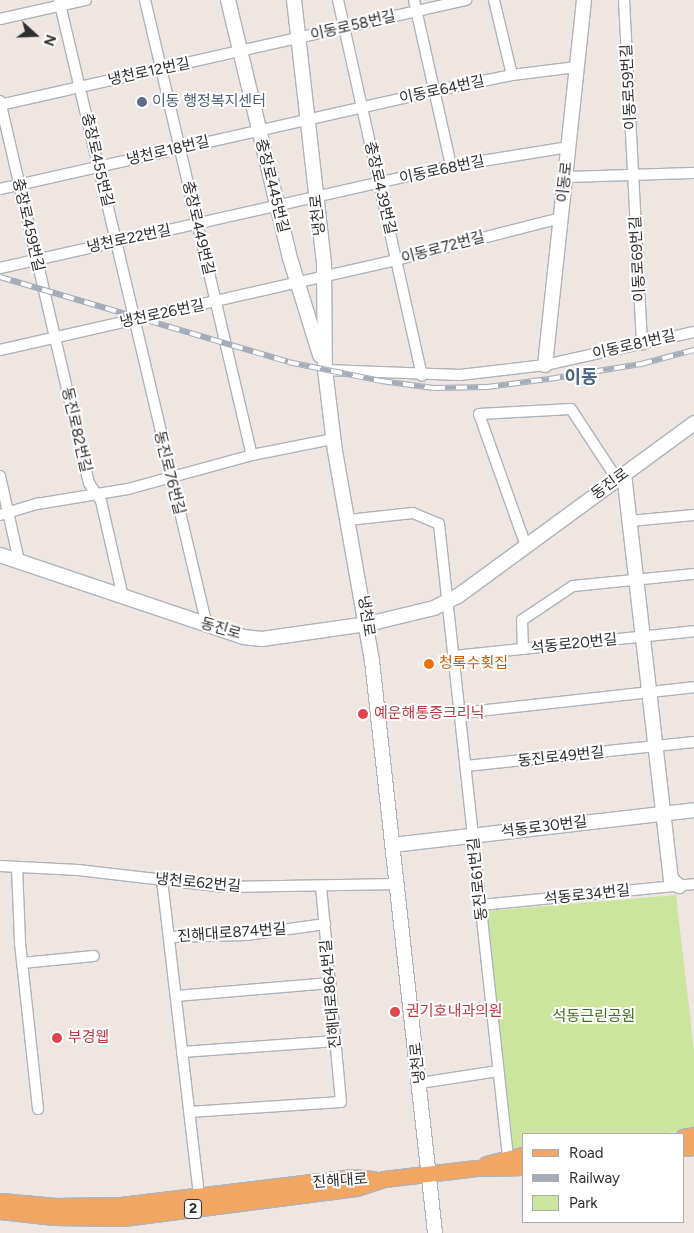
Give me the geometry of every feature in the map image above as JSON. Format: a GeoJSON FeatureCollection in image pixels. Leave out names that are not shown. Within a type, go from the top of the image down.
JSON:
{"type":"FeatureCollection","features":[{"type":"Feature","properties":{"kind":"main road","name":"2"},"geometry":{"type":"LineString","coordinates":[[476,1168],[515,1156]]}},
{"type":"Feature","properties":{"kind":"main road","name":"2"},"geometry":{"type":"LineString","coordinates":[[384,1179],[476,1168],[522,1167]]}},
{"type":"Feature","properties":{"kind":"main road","name":"진해대로"},"geometry":{"type":"LineString","coordinates":[[0,1201],[56,1206],[121,1205],[351,1177],[384,1179]]}},
{"type":"Feature","properties":{"kind":"main road","name":"진해대로"},"geometry":{"type":"LineString","coordinates":[[0,1211],[55,1217],[123,1218],[356,1188],[384,1179]]}},
{"type":"Feature","properties":{"kind":"street"},"geometry":{"type":"LineString","coordinates":[[0,19],[60,3],[86,0]]}},
{"type":"Feature","properties":{"kind":"street","name":"충장로449번길"},"geometry":{"type":"LineString","coordinates":[[145,0],[252,455]]}},
{"type":"Feature","properties":{"kind":"street","name":"충장로445번길"},"geometry":{"type":"LineString","coordinates":[[228,0],[277,207],[324,370]]}},
{"type":"Feature","properties":{"kind":"street","name":"냉천로"},"geometry":{"type":"LineString","coordinates":[[294,0],[324,276],[324,370],[333,439],[368,624],[435,1233]]}},
{"type":"Feature","properties":{"kind":"street","name":"충장로439번길"},"geometry":{"type":"LineString","coordinates":[[338,0],[422,376]]}},
{"type":"Feature","properties":{"kind":"street"},"geometry":{"type":"LineString","coordinates":[[414,0],[451,166]]}},
{"type":"Feature","properties":{"kind":"street","name":"이동로58번길"},"geometry":{"type":"LineString","coordinates":[[298,39],[466,0]]}},
{"type":"Feature","properties":{"kind":"street"},"geometry":{"type":"LineString","coordinates":[[494,0],[512,75]]}},
{"type":"Feature","properties":{"kind":"street","name":"이동로"},"geometry":{"type":"LineString","coordinates":[[545,365],[584,0]]}},
{"type":"Feature","properties":{"kind":"street","name":"이동로59번길"},"geometry":{"type":"LineString","coordinates":[[624,0],[633,174]]}},
{"type":"Feature","properties":{"kind":"street","name":"충장로455번길"},"geometry":{"type":"LineString","coordinates":[[60,3],[134,320]]}},
{"type":"Feature","properties":{"kind":"street","name":"냉천로12번길"},"geometry":{"type":"LineString","coordinates":[[0,104],[298,39]]}},
{"type":"Feature","properties":{"kind":"street","name":"이동로64번길"},"geometry":{"type":"LineString","coordinates":[[308,119],[512,75],[577,67]]}},
{"type":"Feature","properties":{"kind":"street","name":"충장로459번길"},"geometry":{"type":"LineString","coordinates":[[0,104],[42,290]]}},
{"type":"Feature","properties":{"kind":"street","name":"냉천로18번길"},"geometry":{"type":"LineString","coordinates":[[0,189],[308,119]]}},
{"type":"Feature","properties":{"kind":"street","name":"이동로68번길"},"geometry":{"type":"LineString","coordinates":[[316,198],[451,166],[568,147]]}},
{"type":"Feature","properties":{"kind":"street"},"geometry":{"type":"LineString","coordinates":[[565,177],[694,173]]}},
{"type":"Feature","properties":{"kind":"street","name":"이동로69번길"},"geometry":{"type":"LineString","coordinates":[[633,174],[642,345]]}},
{"type":"Feature","properties":{"kind":"street","name":"냉천로22번길"},"geometry":{"type":"LineString","coordinates":[[0,268],[316,198]]}},
{"type":"Feature","properties":{"kind":"street","name":"이동로72번길"},"geometry":{"type":"LineString","coordinates":[[324,276],[396,260],[561,218]]}},
{"type":"Feature","properties":{"kind":"street","name":"냉천로26번길"},"geometry":{"type":"LineString","coordinates":[[0,350],[324,276]]}},
{"type":"Feature","properties":{"kind":"street","name":"동진로82번길"},"geometry":{"type":"LineString","coordinates":[[42,290],[89,483],[97,496],[123,597]]}},
{"type":"Feature","properties":{"kind":"street","name":"동진로76번길"},"geometry":{"type":"LineString","coordinates":[[134,320],[170,479],[207,626]]}},
{"type":"Feature","properties":{"kind":"street","name":"이동로81번길"},"geometry":{"type":"LineString","coordinates":[[545,365],[694,332]]}},
{"type":"Feature","properties":{"kind":"street"},"geometry":{"type":"LineString","coordinates":[[324,370],[422,376],[460,375],[545,365]]}},
{"type":"Feature","properties":{"kind":"street"},"geometry":{"type":"LineString","coordinates":[[526,546],[479,414],[571,409],[621,476],[630,521],[670,879],[678,886]]}},
{"type":"Feature","properties":{"kind":"street","name":"동진로"},"geometry":{"type":"LineString","coordinates":[[0,555],[207,626],[262,639],[368,624],[434,608],[448,601],[694,423]]}},
{"type":"Feature","properties":{"kind":"street"},"geometry":{"type":"LineString","coordinates":[[4,514],[37,504],[97,496],[170,479],[252,455],[333,439]]}},
{"type":"Feature","properties":{"kind":"street"},"geometry":{"type":"LineString","coordinates":[[0,476],[4,514],[19,561]]}},
{"type":"Feature","properties":{"kind":"street"},"geometry":{"type":"LineString","coordinates":[[348,520],[413,513],[439,524],[448,601]]}},
{"type":"Feature","properties":{"kind":"street"},"geometry":{"type":"LineString","coordinates":[[630,521],[694,515]]}},
{"type":"Feature","properties":{"kind":"street"},"geometry":{"type":"LineString","coordinates":[[523,649],[522,620],[573,586],[694,574]]}},
{"type":"Feature","properties":{"kind":"street","name":"동진로61번길"},"geometry":{"type":"LineString","coordinates":[[448,601],[498,1071],[515,1156]]}},
{"type":"Feature","properties":{"kind":"street","name":"석동로20번길"},"geometry":{"type":"LineString","coordinates":[[454,656],[694,632]]}},
{"type":"Feature","properties":{"kind":"street"},"geometry":{"type":"LineString","coordinates":[[460,713],[694,687]]}},
{"type":"Feature","properties":{"kind":"street","name":"동진로49번길"},"geometry":{"type":"LineString","coordinates":[[466,766],[694,742]]}},
{"type":"Feature","properties":{"kind":"street","name":"석동로30번길"},"geometry":{"type":"LineString","coordinates":[[393,845],[694,810]]}},
{"type":"Feature","properties":{"kind":"street","name":"냉천로62번길"},"geometry":{"type":"LineString","coordinates":[[0,866],[162,880],[225,888],[397,884]]}},
{"type":"Feature","properties":{"kind":"street"},"geometry":{"type":"LineString","coordinates":[[17,867],[22,963],[38,1109]]}},
{"type":"Feature","properties":{"kind":"street","name":"진해대로874번길"},"geometry":{"type":"LineString","coordinates":[[162,880],[199,1196]]}},
{"type":"Feature","properties":{"kind":"street","name":"석동로34번길"},"geometry":{"type":"LineString","coordinates":[[481,906],[694,884]]}},
{"type":"Feature","properties":{"kind":"street","name":"진해대로864번길"},"geometry":{"type":"LineString","coordinates":[[190,1112],[341,1102],[322,886]]}},
{"type":"Feature","properties":{"kind":"street","name":"진해대로874번길"},"geometry":{"type":"LineString","coordinates":[[169,938],[246,935],[325,924]]}},
{"type":"Feature","properties":{"kind":"street"},"geometry":{"type":"LineString","coordinates":[[22,963],[94,956]]}},
{"type":"Feature","properties":{"kind":"street"},"geometry":{"type":"LineString","coordinates":[[176,996],[330,983]]}},
{"type":"Feature","properties":{"kind":"street"},"geometry":{"type":"LineString","coordinates":[[182,1052],[336,1041]]}},
{"type":"Feature","properties":{"kind":"street"},"geometry":{"type":"LineString","coordinates":[[420,1083],[498,1071]]}},
{"type":"Feature","properties":{"kind":"green space","name":"석동근린공원"},"geometry":{"type":"Polygon","coordinates":[[[676,895],[694,1051],[694,1130],[664,1133],[522,1133],[522,1147],[513,1148],[487,911],[676,895]]]}},
{"type":"Feature","properties":{"kind":"railway"},"geometry":{"type":"LineString","coordinates":[[0,277],[288,362],[381,381],[434,388],[487,387],[549,379],[641,364],[694,350]]}},
{"type":"Feature","properties":{"kind":"place","name":"이동 행정복지센터"},"geometry":{"type":"Point","coordinates":[142,102]}},
{"type":"Feature","properties":{"kind":"place","name":"청록수횟집"},"geometry":{"type":"Point","coordinates":[429,664]}},
{"type":"Feature","properties":{"kind":"place","name":"예운해통증크리닉"},"geometry":{"type":"Point","coordinates":[363,714]}},
{"type":"Feature","properties":{"kind":"place","name":"권기호내과의원"},"geometry":{"type":"Point","coordinates":[395,1012]}},
{"type":"Feature","properties":{"kind":"place","name":"부경웹"},"geometry":{"type":"Point","coordinates":[57,1038]}},
{"type":"Feature","properties":{"kind":"district","name":"이동"},"geometry":{"type":"Point","coordinates":[581,377]}}]}
